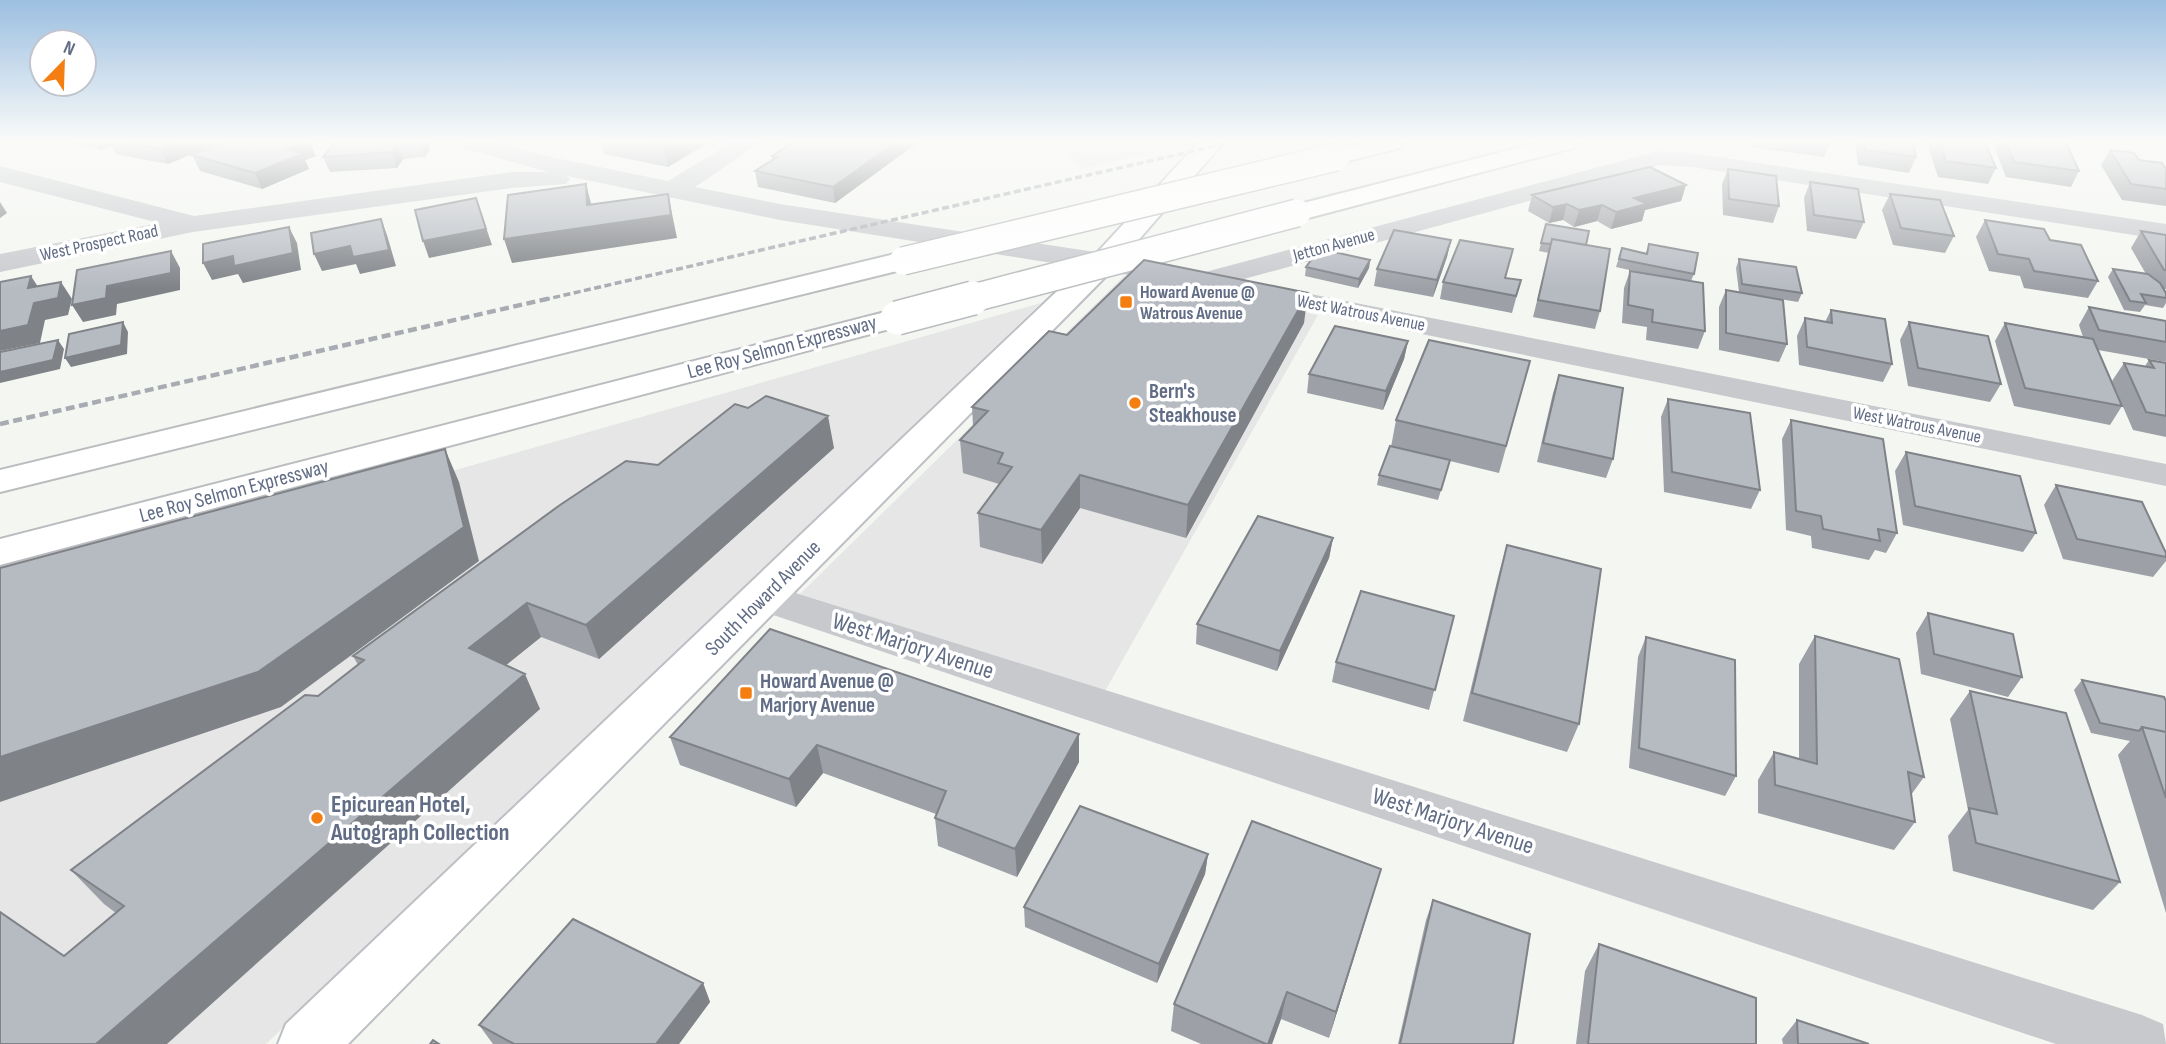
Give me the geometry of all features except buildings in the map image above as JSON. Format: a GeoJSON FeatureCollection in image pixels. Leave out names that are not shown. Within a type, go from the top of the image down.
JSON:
{"type":"FeatureCollection","features":[{"type":"Feature","properties":{"kind":"main road","name":"South Howard Avenue"},"geometry":{"type":"LineString","coordinates":[[307,1044],[1104,262],[1167,192]]}},
{"type":"Feature","properties":{"kind":"main road"},"geometry":{"type":"LineString","coordinates":[[0,481],[1189,192]]}},
{"type":"Feature","properties":{"kind":"main road","name":"Lee Roy Selmon Expressway"},"geometry":{"type":"LineString","coordinates":[[0,552],[1378,192]]}},
{"type":"Feature","properties":{"kind":"street"},"geometry":{"type":"LineString","coordinates":[[70,192],[193,223]]}},
{"type":"Feature","properties":{"kind":"street","name":"West Prospect Road"},"geometry":{"type":"LineString","coordinates":[[0,263],[193,223],[424,192]]}},
{"type":"Feature","properties":{"kind":"street","name":"West Watrous Avenue"},"geometry":{"type":"LineString","coordinates":[[674,192],[780,212],[1104,262],[2166,475]]}},
{"type":"Feature","properties":{"kind":"street","name":"Jetton Avenue"},"geometry":{"type":"LineString","coordinates":[[1204,281],[1534,192]]}},
{"type":"Feature","properties":{"kind":"street","name":"Jetton Avenue"},"geometry":{"type":"LineString","coordinates":[[1901,192],[2166,232]]}},
{"type":"Feature","properties":{"kind":"street","name":"West Marjory Avenue"},"geometry":{"type":"LineString","coordinates":[[764,597],[2141,1044]]}},
{"type":"Feature","properties":{"kind":"shaded area"},"geometry":{"type":"Polygon","coordinates":[[[1124,276],[1318,315],[1105,691],[800,594],[1124,276]]]}},
{"type":"Feature","properties":{"kind":"shaded area"},"geometry":{"type":"Polygon","coordinates":[[[1041,303],[266,1044],[0,1044],[0,600],[1041,303]]]}},
{"type":"Feature","properties":{"kind":"railway"},"geometry":{"type":"LineString","coordinates":[[543,300],[1015,192]]}},
{"type":"Feature","properties":{"kind":"railway"},"geometry":{"type":"LineString","coordinates":[[0,424],[551,298]]}},
{"type":"Feature","properties":{"kind":"place","name":"Howard Avenue @ Watrous Avenue"},"geometry":{"type":"Point","coordinates":[1126,302]}},
{"type":"Feature","properties":{"kind":"place","name":"Bern's Steakhouse"},"geometry":{"type":"Point","coordinates":[1135,403]}},
{"type":"Feature","properties":{"kind":"place","name":"Howard Avenue @ Marjory Avenue"},"geometry":{"type":"Point","coordinates":[746,693]}},
{"type":"Feature","properties":{"kind":"place","name":"Epicurean Hotel, Autograph Collection"},"geometry":{"type":"Point","coordinates":[317,818]}}]}
